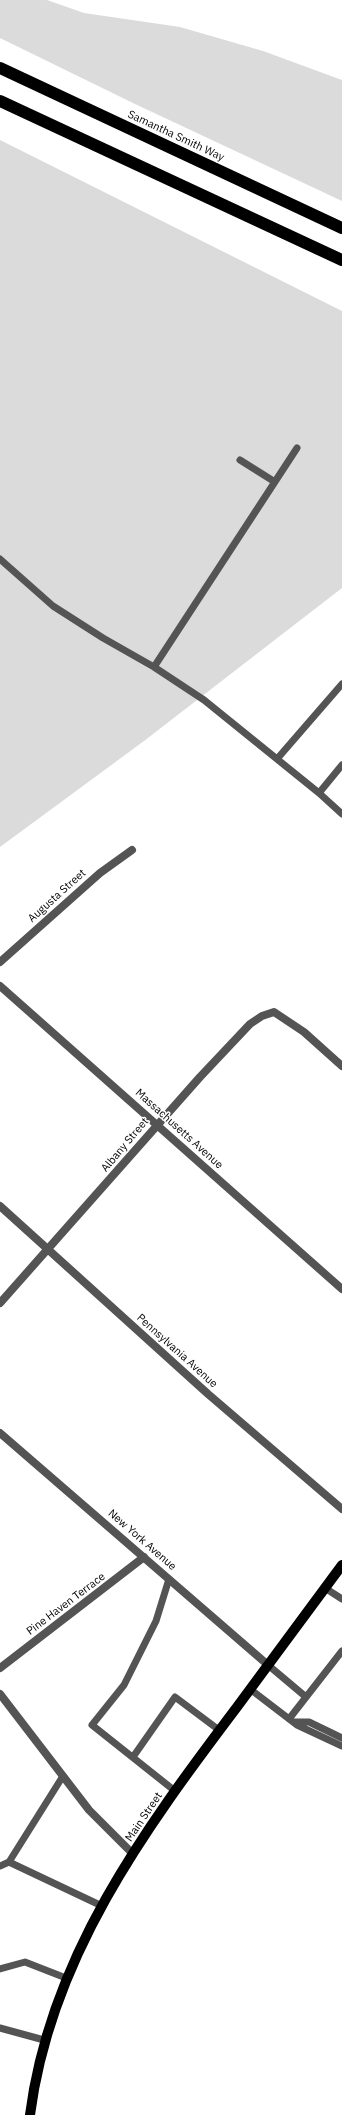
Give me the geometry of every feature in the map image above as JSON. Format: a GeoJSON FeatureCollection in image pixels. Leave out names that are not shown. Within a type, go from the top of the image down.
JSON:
{"type":"FeatureCollection","features":[{"type":"Feature","properties":{"kind":"highway","name":"Samantha Smith Way"},"geometry":{"type":"LineString","coordinates":[[0,68],[342,228]]}},
{"type":"Feature","properties":{"kind":"highway"},"geometry":{"type":"LineString","coordinates":[[0,102],[342,260]]}},
{"type":"Feature","properties":{"kind":"main road","name":"Main Street"},"geometry":{"type":"LineString","coordinates":[[30,2115],[44,2040],[66,1978],[102,1906],[133,1854],[175,1791],[342,1565]]}},
{"type":"Feature","properties":{"kind":"street","name":"Augusta Street"},"geometry":{"type":"LineString","coordinates":[[0,962],[100,873],[132,850]]}},
{"type":"Feature","properties":{"kind":"street","name":"Massachusetts Avenue"},"geometry":{"type":"LineString","coordinates":[[0,986],[342,1289]]}},
{"type":"Feature","properties":{"kind":"street","name":"Albany Street"},"geometry":{"type":"LineString","coordinates":[[0,1303],[157,1125],[250,1024],[262,1016],[274,1012],[304,1032],[342,1066]]}},
{"type":"Feature","properties":{"kind":"street","name":"Pennsylvania Avenue"},"geometry":{"type":"LineString","coordinates":[[0,1206],[208,1394],[342,1509]]}},
{"type":"Feature","properties":{"kind":"street","name":"New York Avenue"},"geometry":{"type":"LineString","coordinates":[[0,1433],[268,1665]]}},
{"type":"Feature","properties":{"kind":"street","name":"Pine Haven Terrace"},"geometry":{"type":"LineString","coordinates":[[0,1668],[144,1557]]}},
{"type":"Feature","properties":{"kind":"street"},"geometry":{"type":"LineString","coordinates":[[0,1694],[89,1810],[133,1854]]}},
{"type":"Feature","properties":{"kind":"lane"},"geometry":{"type":"LineString","coordinates":[[154,667],[297,448]]}},
{"type":"Feature","properties":{"kind":"lane"},"geometry":{"type":"LineString","coordinates":[[240,460],[275,482]]}},
{"type":"Feature","properties":{"kind":"lane"},"geometry":{"type":"LineString","coordinates":[[0,559],[53,606],[103,638],[154,667],[204,700],[320,794],[342,814]]}},
{"type":"Feature","properties":{"kind":"lane"},"geometry":{"type":"LineString","coordinates":[[277,759],[342,684]]}},
{"type":"Feature","properties":{"kind":"lane"},"geometry":{"type":"LineString","coordinates":[[320,794],[342,765]]}},
{"type":"Feature","properties":{"kind":"lane"},"geometry":{"type":"LineString","coordinates":[[169,1578],[156,1621],[124,1685],[92,1725],[175,1791]]}},
{"type":"Feature","properties":{"kind":"lane"},"geometry":{"type":"LineString","coordinates":[[325,1588],[342,1599]]}},
{"type":"Feature","properties":{"kind":"lane"},"geometry":{"type":"LineString","coordinates":[[291,1720],[306,1697],[340,1655]]}},
{"type":"Feature","properties":{"kind":"lane"},"geometry":{"type":"LineString","coordinates":[[268,1665],[306,1697]]}},
{"type":"Feature","properties":{"kind":"lane"},"geometry":{"type":"LineString","coordinates":[[250,1689],[291,1720],[342,1746]]}},
{"type":"Feature","properties":{"kind":"lane"},"geometry":{"type":"LineString","coordinates":[[133,1757],[175,1697],[219,1730]]}},
{"type":"Feature","properties":{"kind":"lane"},"geometry":{"type":"LineString","coordinates":[[291,1720],[309,1722],[342,1738]]}},
{"type":"Feature","properties":{"kind":"lane"},"geometry":{"type":"LineString","coordinates":[[0,1866],[9,1862],[63,1776]]}},
{"type":"Feature","properties":{"kind":"lane"},"geometry":{"type":"LineString","coordinates":[[9,1862],[102,1906]]}},
{"type":"Feature","properties":{"kind":"lane"},"geometry":{"type":"LineString","coordinates":[[0,1969],[25,1962],[66,1978]]}},
{"type":"Feature","properties":{"kind":"lane"},"geometry":{"type":"LineString","coordinates":[[0,2028],[44,2040]]}},
{"type":"Feature","properties":{"kind":"shaded area"},"geometry":{"type":"Polygon","coordinates":[[[0,0],[47,0],[84,13],[180,27],[263,51],[342,80],[342,201],[135,104],[0,38],[0,0]]]}},
{"type":"Feature","properties":{"kind":"shaded area"},"geometry":{"type":"Polygon","coordinates":[[[0,140],[342,311],[342,588],[144,741],[0,847],[0,140]]]}}]}
